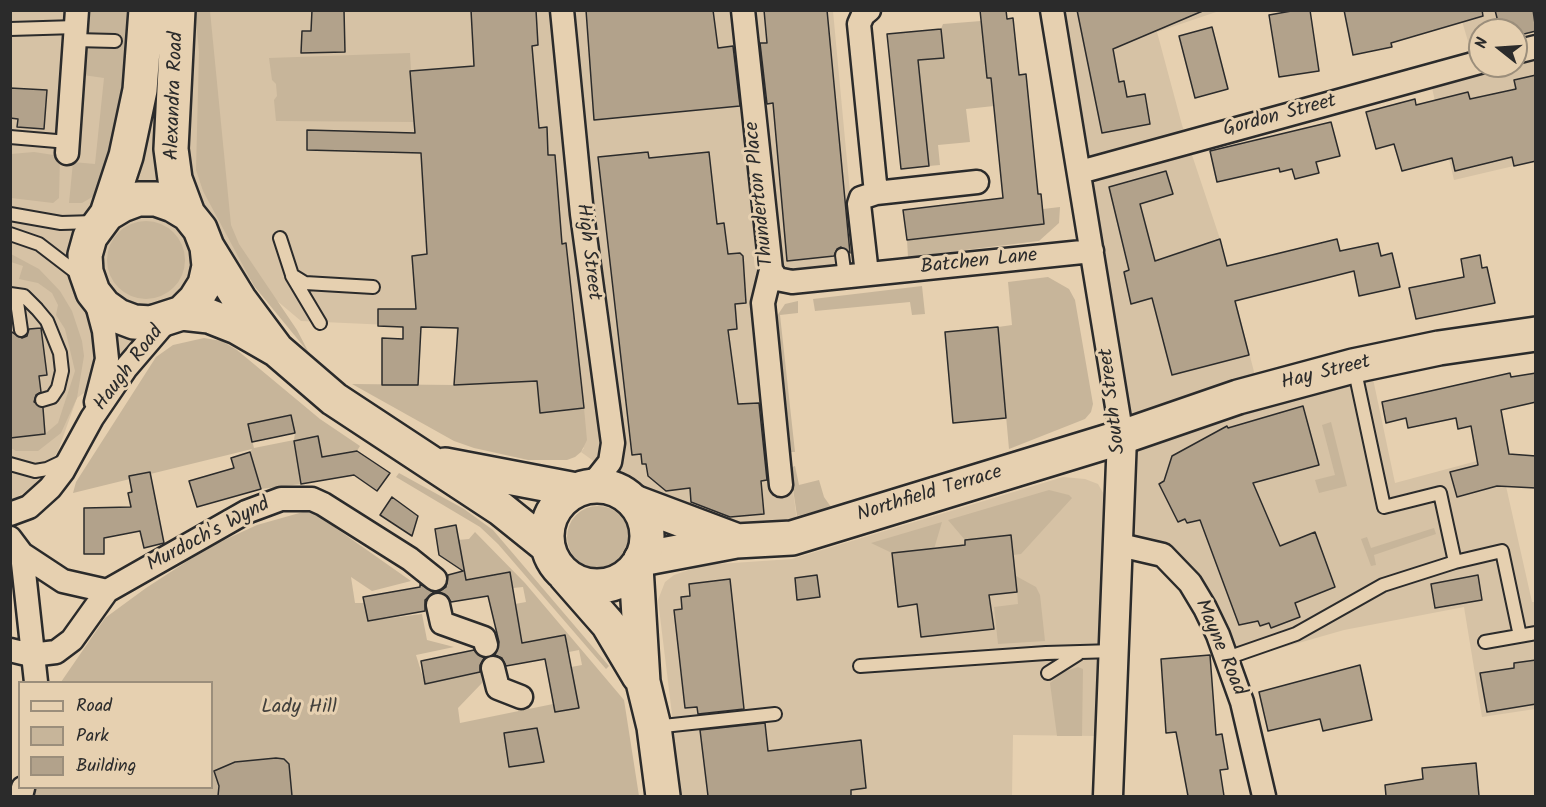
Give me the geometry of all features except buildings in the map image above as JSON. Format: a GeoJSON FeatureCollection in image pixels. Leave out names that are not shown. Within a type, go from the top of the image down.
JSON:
{"type":"FeatureCollection","features":[{"type":"Feature","properties":{"kind":"main road","name":"Alexandra Road"},"geometry":{"type":"LineString","coordinates":[[146,10],[140,90],[126,156],[103,218],[90,237],[86,255],[92,288],[104,306],[118,316],[134,322],[151,323],[175,316],[209,316],[237,327],[277,350],[334,399],[501,509],[547,546]]}},
{"type":"Feature","properties":{"kind":"main road","name":"Alexandra Road"},"geometry":{"type":"LineString","coordinates":[[178,10],[171,149],[175,179],[188,214],[200,229],[207,247],[239,298],[277,350]]}},
{"type":"Feature","properties":{"kind":"main road"},"geometry":{"type":"LineString","coordinates":[[103,218],[122,204],[138,200],[156,200],[173,205],[188,214]]}},
{"type":"Feature","properties":{"kind":"main road","name":"Alexandra Road"},"geometry":{"type":"LineString","coordinates":[[175,316],[195,300],[205,284],[209,266],[207,247]]}},
{"type":"Feature","properties":{"kind":"main road","name":"Hay Street"},"geometry":{"type":"LineString","coordinates":[[1122,437],[1238,397],[1353,366],[1439,348],[1536,334]]}},
{"type":"Feature","properties":{"kind":"main road","name":"Northfield Terrace"},"geometry":{"type":"LineString","coordinates":[[639,563],[736,541],[792,538],[1122,437]]}},
{"type":"Feature","properties":{"kind":"main road","name":"Alexandra Road"},"geometry":{"type":"LineString","coordinates":[[432,462],[583,488]]}},
{"type":"Feature","properties":{"kind":"main road"},"geometry":{"type":"LineString","coordinates":[[643,682],[608,624],[554,562],[547,546],[546,532],[556,507],[583,488],[614,489],[634,502],[641,512],[647,535],[639,563],[643,682],[654,728],[663,796]]}},
{"type":"Feature","properties":{"kind":"main road","name":"Northfield Terrace"},"geometry":{"type":"LineString","coordinates":[[634,502],[736,541]]}},
{"type":"Feature","properties":{"kind":"main road"},"geometry":{"type":"LineString","coordinates":[[565,575],[589,585],[602,586],[626,576],[639,563]]}},
{"type":"Feature","properties":{"kind":"street","name":"High Street"},"geometry":{"type":"LineString","coordinates":[[562,10],[582,214],[613,443],[610,462],[583,488]]}},
{"type":"Feature","properties":{"kind":"street","name":"Thunderton Place"},"geometry":{"type":"LineString","coordinates":[[743,10],[771,270],[763,303],[781,484]]}},
{"type":"Feature","properties":{"kind":"street"},"geometry":{"type":"LineString","coordinates":[[869,10],[863,15],[859,24],[876,193]]}},
{"type":"Feature","properties":{"kind":"street","name":"South Street"},"geometry":{"type":"LineString","coordinates":[[1052,10],[1122,437],[1120,546],[1108,796]]}},
{"type":"Feature","properties":{"kind":"street"},"geometry":{"type":"LineString","coordinates":[[68,147],[76,26]]}},
{"type":"Feature","properties":{"kind":"street","name":"Gordon Street"},"geometry":{"type":"LineString","coordinates":[[1080,172],[1468,65]]}},
{"type":"Feature","properties":{"kind":"street"},"geometry":{"type":"LineString","coordinates":[[851,269],[861,198],[876,193],[977,182]]}},
{"type":"Feature","properties":{"kind":"street","name":"Batchen Lane"},"geometry":{"type":"LineString","coordinates":[[771,270],[777,279],[788,282],[851,269],[1092,252]]}},
{"type":"Feature","properties":{"kind":"street","name":"Haugh Road"},"geometry":{"type":"LineString","coordinates":[[92,288],[104,331],[107,359],[92,418]]}},
{"type":"Feature","properties":{"kind":"street","name":"Haugh Road"},"geometry":{"type":"LineString","coordinates":[[10,514],[37,502],[63,471],[92,418],[126,368],[175,316]]}},
{"type":"Feature","properties":{"kind":"street","name":"Murdoch's Wynd"},"geometry":{"type":"LineString","coordinates":[[21,653],[56,652],[65,646],[107,591],[246,512],[281,499],[312,499],[323,504],[410,560],[435,579]]}},
{"type":"Feature","properties":{"kind":"street"},"geometry":{"type":"LineString","coordinates":[[16,546],[63,581],[107,591]]}},
{"type":"Feature","properties":{"kind":"street"},"geometry":{"type":"LineString","coordinates":[[16,546],[21,653],[35,681]]}},
{"type":"Feature","properties":{"kind":"street","name":"Mayne Road"},"geometry":{"type":"LineString","coordinates":[[1120,546],[1163,555],[1190,583],[1205,608],[1227,658],[1242,702],[1264,796]]}},
{"type":"Feature","properties":{"kind":"street"},"geometry":{"type":"LineString","coordinates":[[438,605],[442,623],[484,638],[486,645]]}},
{"type":"Feature","properties":{"kind":"street"},"geometry":{"type":"LineString","coordinates":[[493,668],[498,688],[521,697]]}},
{"type":"Feature","properties":{"kind":"lane"},"geometry":{"type":"LineString","coordinates":[[10,29],[76,26],[115,41]]}},
{"type":"Feature","properties":{"kind":"lane"},"geometry":{"type":"LineString","coordinates":[[10,136],[68,147]]}},
{"type":"Feature","properties":{"kind":"lane"},"geometry":{"type":"LineString","coordinates":[[10,214],[61,223],[103,218]]}},
{"type":"Feature","properties":{"kind":"lane"},"geometry":{"type":"LineString","coordinates":[[10,234],[39,244],[92,288]]}},
{"type":"Feature","properties":{"kind":"lane"},"geometry":{"type":"LineString","coordinates":[[280,238],[292,275],[320,323]]}},
{"type":"Feature","properties":{"kind":"lane"},"geometry":{"type":"LineString","coordinates":[[292,275],[305,283],[321,286],[373,287]]}},
{"type":"Feature","properties":{"kind":"lane"},"geometry":{"type":"LineString","coordinates":[[21,330],[13,294],[24,296],[47,321],[60,353],[62,371],[58,388],[52,397],[42,400]]}},
{"type":"Feature","properties":{"kind":"lane"},"geometry":{"type":"LineString","coordinates":[[1353,366],[1384,507],[1440,493],[1455,562]]}},
{"type":"Feature","properties":{"kind":"lane"},"geometry":{"type":"LineString","coordinates":[[10,464],[34,471],[47,469],[72,457]]}},
{"type":"Feature","properties":{"kind":"lane"},"geometry":{"type":"LineString","coordinates":[[1227,658],[1296,634],[1383,585],[1455,562],[1502,551],[1520,636]]}},
{"type":"Feature","properties":{"kind":"lane"},"geometry":{"type":"LineString","coordinates":[[1485,642],[1536,633]]}},
{"type":"Feature","properties":{"kind":"lane"},"geometry":{"type":"LineString","coordinates":[[860,666],[1114,651]]}},
{"type":"Feature","properties":{"kind":"lane"},"geometry":{"type":"LineString","coordinates":[[1048,673],[1082,652]]}},
{"type":"Feature","properties":{"kind":"lane"},"geometry":{"type":"LineString","coordinates":[[654,728],[775,714]]}},
{"type":"Feature","properties":{"kind":"shaded area"},"geometry":{"type":"Polygon","coordinates":[[[10,11],[833,11],[857,268],[774,276],[790,468],[798,528],[748,534],[652,503],[581,452],[584,448],[540,413],[517,354],[456,357],[456,328],[301,321],[251,279],[196,325],[174,329],[77,398],[58,451],[47,469],[32,487],[11,501],[10,11]]]}},
{"type":"Feature","properties":{"kind":"shaded area"},"geometry":{"type":"Polygon","coordinates":[[[1053,11],[1219,11],[1157,32],[1182,125],[1220,239],[1262,403],[1372,374],[1395,483],[1499,455],[1532,602],[1535,602],[1535,709],[1482,717],[1464,607],[1344,630],[1246,658],[1230,653],[1212,610],[1126,540],[1053,11]]]}},
{"type":"Feature","properties":{"kind":"shaded area"},"geometry":{"type":"Polygon","coordinates":[[[1459,11],[1535,11],[1535,31],[1528,31],[1528,18],[1468,18],[1468,41],[1459,11]]]}},
{"type":"Feature","properties":{"kind":"shaded area"},"geometry":{"type":"Polygon","coordinates":[[[1535,59],[1535,161],[1454,180],[1431,84],[1468,75],[1468,78],[1528,78],[1528,60],[1535,59]]]}},
{"type":"Feature","properties":{"kind":"shaded area"},"geometry":{"type":"Polygon","coordinates":[[[1063,477],[1085,479],[1098,484],[1106,498],[1096,736],[1013,735],[1012,796],[682,796],[658,600],[665,582],[674,575],[703,565],[792,559],[1063,477]]]}},
{"type":"Feature","properties":{"kind":"green space"},"geometry":{"type":"Polygon","coordinates":[[[87,11],[135,11],[126,110],[99,193],[82,203],[69,203],[73,162],[95,164],[104,78],[83,75],[87,11]]]}},
{"type":"Feature","properties":{"kind":"green space"},"geometry":{"type":"Polygon","coordinates":[[[195,11],[210,11],[231,225],[239,244],[297,330],[309,353],[254,286],[203,191],[196,170],[199,52],[195,11]]]}},
{"type":"Feature","properties":{"kind":"green space"},"geometry":{"type":"Polygon","coordinates":[[[981,21],[987,78],[991,78],[994,106],[966,109],[970,142],[938,145],[940,165],[929,166],[918,60],[944,58],[941,29],[943,24],[981,21]]]}},
{"type":"Feature","properties":{"kind":"green space"},"geometry":{"type":"Polygon","coordinates":[[[410,53],[414,122],[276,121],[274,100],[277,96],[276,84],[272,80],[269,58],[410,53]]]}},
{"type":"Feature","properties":{"kind":"green space"},"geometry":{"type":"Polygon","coordinates":[[[34,152],[60,156],[59,198],[53,203],[11,198],[11,154],[34,152]]]}},
{"type":"Feature","properties":{"kind":"green space"},"geometry":{"type":"Polygon","coordinates":[[[1060,207],[1059,223],[1039,241],[908,257],[907,240],[1044,224],[1043,209],[1060,207]]]}},
{"type":"Feature","properties":{"kind":"green space"},"geometry":{"type":"Polygon","coordinates":[[[138,221],[154,221],[168,227],[179,238],[185,252],[185,268],[179,282],[168,293],[154,299],[138,299],[124,293],[113,282],[107,268],[107,252],[113,238],[124,227],[138,221]]]}},
{"type":"Feature","properties":{"kind":"green space"},"geometry":{"type":"Polygon","coordinates":[[[11,254],[39,269],[60,291],[72,311],[82,341],[84,356],[77,398],[61,433],[38,451],[16,451],[11,448],[11,438],[45,434],[58,423],[75,371],[65,329],[56,315],[58,305],[52,293],[38,283],[19,279],[23,266],[11,262],[11,254]]]}},
{"type":"Feature","properties":{"kind":"green space"},"geometry":{"type":"Polygon","coordinates":[[[1048,277],[1069,289],[1075,300],[1093,404],[1091,412],[1085,419],[1009,449],[998,327],[1012,325],[1008,282],[1048,277]]]}},
{"type":"Feature","properties":{"kind":"green space"},"geometry":{"type":"Polygon","coordinates":[[[922,286],[925,314],[912,315],[910,302],[815,311],[813,299],[922,286]]]}},
{"type":"Feature","properties":{"kind":"green space"},"geometry":{"type":"Polygon","coordinates":[[[798,301],[798,313],[780,315],[795,452],[791,452],[777,316],[785,304],[798,301]]]}},
{"type":"Feature","properties":{"kind":"green space"},"geometry":{"type":"Polygon","coordinates":[[[204,338],[222,341],[237,350],[320,419],[360,446],[357,451],[322,457],[318,436],[294,441],[301,484],[261,489],[250,452],[252,449],[73,493],[76,482],[156,357],[173,345],[204,338]],[[289,415],[248,424],[254,448],[294,440],[295,433],[289,415]]]}},
{"type":"Feature","properties":{"kind":"green space"},"geometry":{"type":"Polygon","coordinates":[[[537,381],[540,412],[584,408],[587,440],[581,452],[575,457],[567,460],[528,460],[474,448],[454,441],[352,384],[455,385],[537,381]]]}},
{"type":"Feature","properties":{"kind":"green space"},"geometry":{"type":"Polygon","coordinates":[[[1331,422],[1347,486],[1319,493],[1315,480],[1335,475],[1322,425],[1331,422]]]}},
{"type":"Feature","properties":{"kind":"green space"},"geometry":{"type":"Polygon","coordinates":[[[795,466],[799,485],[819,480],[824,497],[831,507],[797,516],[790,468],[795,466]]]}},
{"type":"Feature","properties":{"kind":"green space"},"geometry":{"type":"Polygon","coordinates":[[[399,473],[464,509],[493,530],[609,666],[606,669],[498,544],[480,527],[396,477],[399,473]]]}},
{"type":"Feature","properties":{"kind":"green space"},"geometry":{"type":"Polygon","coordinates":[[[1049,490],[1069,495],[1072,498],[1021,554],[1013,555],[1010,535],[965,540],[948,520],[1049,490]]]}},
{"type":"Feature","properties":{"kind":"green space"},"geometry":{"type":"Polygon","coordinates":[[[598,506],[620,515],[629,537],[620,559],[598,568],[576,559],[567,537],[576,515],[598,506]]]}},
{"type":"Feature","properties":{"kind":"green space","name":"Lady Hill"},"geometry":{"type":"Polygon","coordinates":[[[310,510],[411,581],[372,591],[351,577],[355,603],[365,603],[368,621],[422,614],[427,640],[454,647],[416,655],[425,684],[481,672],[482,683],[458,708],[460,723],[558,703],[578,708],[571,667],[582,665],[579,650],[569,652],[565,635],[522,643],[515,604],[526,602],[523,587],[513,588],[509,572],[466,580],[458,540],[469,539],[475,532],[525,583],[624,700],[639,796],[11,796],[11,784],[18,789],[213,789],[213,681],[62,681],[105,618],[209,547],[257,525],[310,510]]]}},
{"type":"Feature","properties":{"kind":"green space"},"geometry":{"type":"Polygon","coordinates":[[[942,522],[934,549],[892,553],[871,543],[942,522]]]}},
{"type":"Feature","properties":{"kind":"green space"},"geometry":{"type":"Polygon","coordinates":[[[1434,528],[1436,534],[1374,555],[1376,565],[1371,566],[1361,539],[1367,537],[1371,548],[1434,528]]]}},
{"type":"Feature","properties":{"kind":"green space"},"geometry":{"type":"Polygon","coordinates":[[[1016,576],[1036,587],[1040,595],[1045,641],[998,644],[994,607],[1018,604],[1016,576]]]}},
{"type":"Feature","properties":{"kind":"green space"},"geometry":{"type":"Polygon","coordinates":[[[1078,667],[1083,669],[1082,736],[1057,736],[1050,683],[1063,672],[1078,667]]]}}]}
